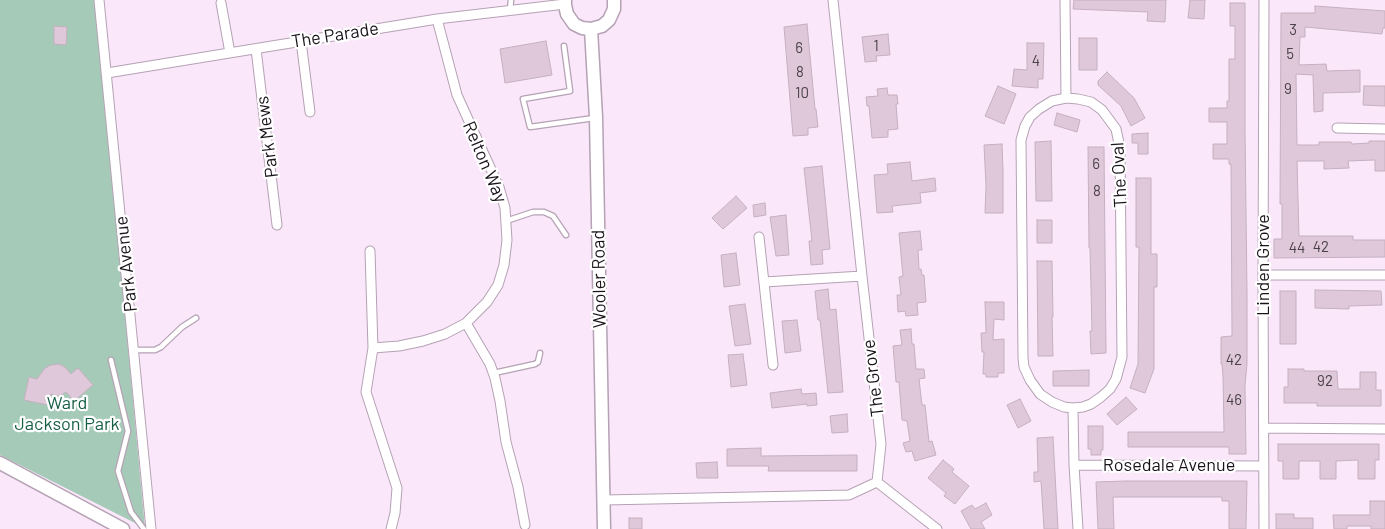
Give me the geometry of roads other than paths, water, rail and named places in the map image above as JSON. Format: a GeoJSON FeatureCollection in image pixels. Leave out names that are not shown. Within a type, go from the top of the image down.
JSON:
{"type":"FeatureCollection","features":[{"type":"Feature","properties":{"kind":"street","name":"Park Avenue"},"geometry":{"type":"LineString","coordinates":[[99,0],[152,529]]}},
{"type":"Feature","properties":{"kind":"street"},"geometry":{"type":"LineString","coordinates":[[565,2],[567,14],[574,24],[582,28],[591,29],[602,26],[609,20],[614,9],[614,0]]}},
{"type":"Feature","properties":{"kind":"street","name":"The Grove"},"geometry":{"type":"LineString","coordinates":[[833,0],[881,444],[877,482]]}},
{"type":"Feature","properties":{"kind":"street"},"geometry":{"type":"LineString","coordinates":[[1065,0],[1066,98]]}},
{"type":"Feature","properties":{"kind":"street","name":"Linden Grove"},"geometry":{"type":"LineString","coordinates":[[1264,0],[1264,529]]}},
{"type":"Feature","properties":{"kind":"street","name":"The Parade"},"geometry":{"type":"LineString","coordinates":[[107,73],[437,19],[565,2]]}},
{"type":"Feature","properties":{"kind":"street"},"geometry":{"type":"LineString","coordinates":[[221,3],[230,53]]}},
{"type":"Feature","properties":{"kind":"street","name":"Relton Way"},"geometry":{"type":"LineString","coordinates":[[373,348],[399,346],[423,341],[445,334],[466,323],[487,302],[498,285],[504,265],[507,240],[505,208],[499,187],[457,96],[437,19]]}},
{"type":"Feature","properties":{"kind":"street","name":"Wooler Road"},"geometry":{"type":"LineString","coordinates":[[591,29],[596,117],[604,529]]}},
{"type":"Feature","properties":{"kind":"street"},"geometry":{"type":"LineString","coordinates":[[301,41],[310,112]]}},
{"type":"Feature","properties":{"kind":"street","name":"Park Mews"},"geometry":{"type":"LineString","coordinates":[[256,49],[277,225]]}},
{"type":"Feature","properties":{"kind":"street","name":"The Oval"},"geometry":{"type":"LineString","coordinates":[[1066,98],[1091,102],[1102,110],[1116,129],[1120,148],[1122,357],[1116,380],[1110,389],[1091,404],[1073,408],[1064,407],[1052,402],[1040,394],[1030,380],[1024,367],[1023,358],[1021,140],[1030,116],[1038,108],[1052,101],[1066,98]]}},
{"type":"Feature","properties":{"kind":"street"},"geometry":{"type":"LineString","coordinates":[[1337,128],[1385,129]]}},
{"type":"Feature","properties":{"kind":"street"},"geometry":{"type":"LineString","coordinates":[[759,237],[773,365]]}},
{"type":"Feature","properties":{"kind":"street"},"geometry":{"type":"LineString","coordinates":[[370,251],[373,348],[366,392],[397,488],[391,529]]}},
{"type":"Feature","properties":{"kind":"street"},"geometry":{"type":"LineString","coordinates":[[1263,275],[1385,276]]}},
{"type":"Feature","properties":{"kind":"street"},"geometry":{"type":"LineString","coordinates":[[764,282],[862,276]]}},
{"type":"Feature","properties":{"kind":"street"},"geometry":{"type":"LineString","coordinates":[[466,323],[483,350],[494,373],[506,442],[518,487],[525,525]]}},
{"type":"Feature","properties":{"kind":"street"},"geometry":{"type":"LineString","coordinates":[[1073,408],[1078,529]]}},
{"type":"Feature","properties":{"kind":"street"},"geometry":{"type":"LineString","coordinates":[[1264,428],[1385,429]]}},
{"type":"Feature","properties":{"kind":"street"},"geometry":{"type":"LineString","coordinates":[[0,463],[123,529]]}},
{"type":"Feature","properties":{"kind":"street","name":"Rosedale Avenue"},"geometry":{"type":"LineString","coordinates":[[1074,464],[1264,466]]}},
{"type":"Feature","properties":{"kind":"street"},"geometry":{"type":"LineString","coordinates":[[604,500],[849,495],[877,482],[937,529]]}},
{"type":"Feature","properties":{"kind":"lane"},"geometry":{"type":"LineString","coordinates":[[510,10],[511,0]]}},
{"type":"Feature","properties":{"kind":"lane"},"geometry":{"type":"LineString","coordinates":[[564,46],[570,91],[523,99],[530,127],[596,117]]}},
{"type":"Feature","properties":{"kind":"lane"},"geometry":{"type":"LineString","coordinates":[[506,221],[533,212],[544,212],[553,216],[566,235]]}},
{"type":"Feature","properties":{"kind":"lane"},"geometry":{"type":"LineString","coordinates":[[134,350],[155,350],[162,347],[182,326],[196,318]]}},
{"type":"Feature","properties":{"kind":"lane"},"geometry":{"type":"LineString","coordinates":[[494,373],[535,364],[538,362],[540,353]]}},
{"type":"Feature","properties":{"kind":"lane"},"geometry":{"type":"LineString","coordinates":[[112,360],[128,431],[118,471],[131,512],[144,529]]}},
{"type":"Feature","properties":{"kind":"park label","name":"Ward Jackson Park"},"geometry":{"type":"Point","coordinates":[67,413]}}]}
